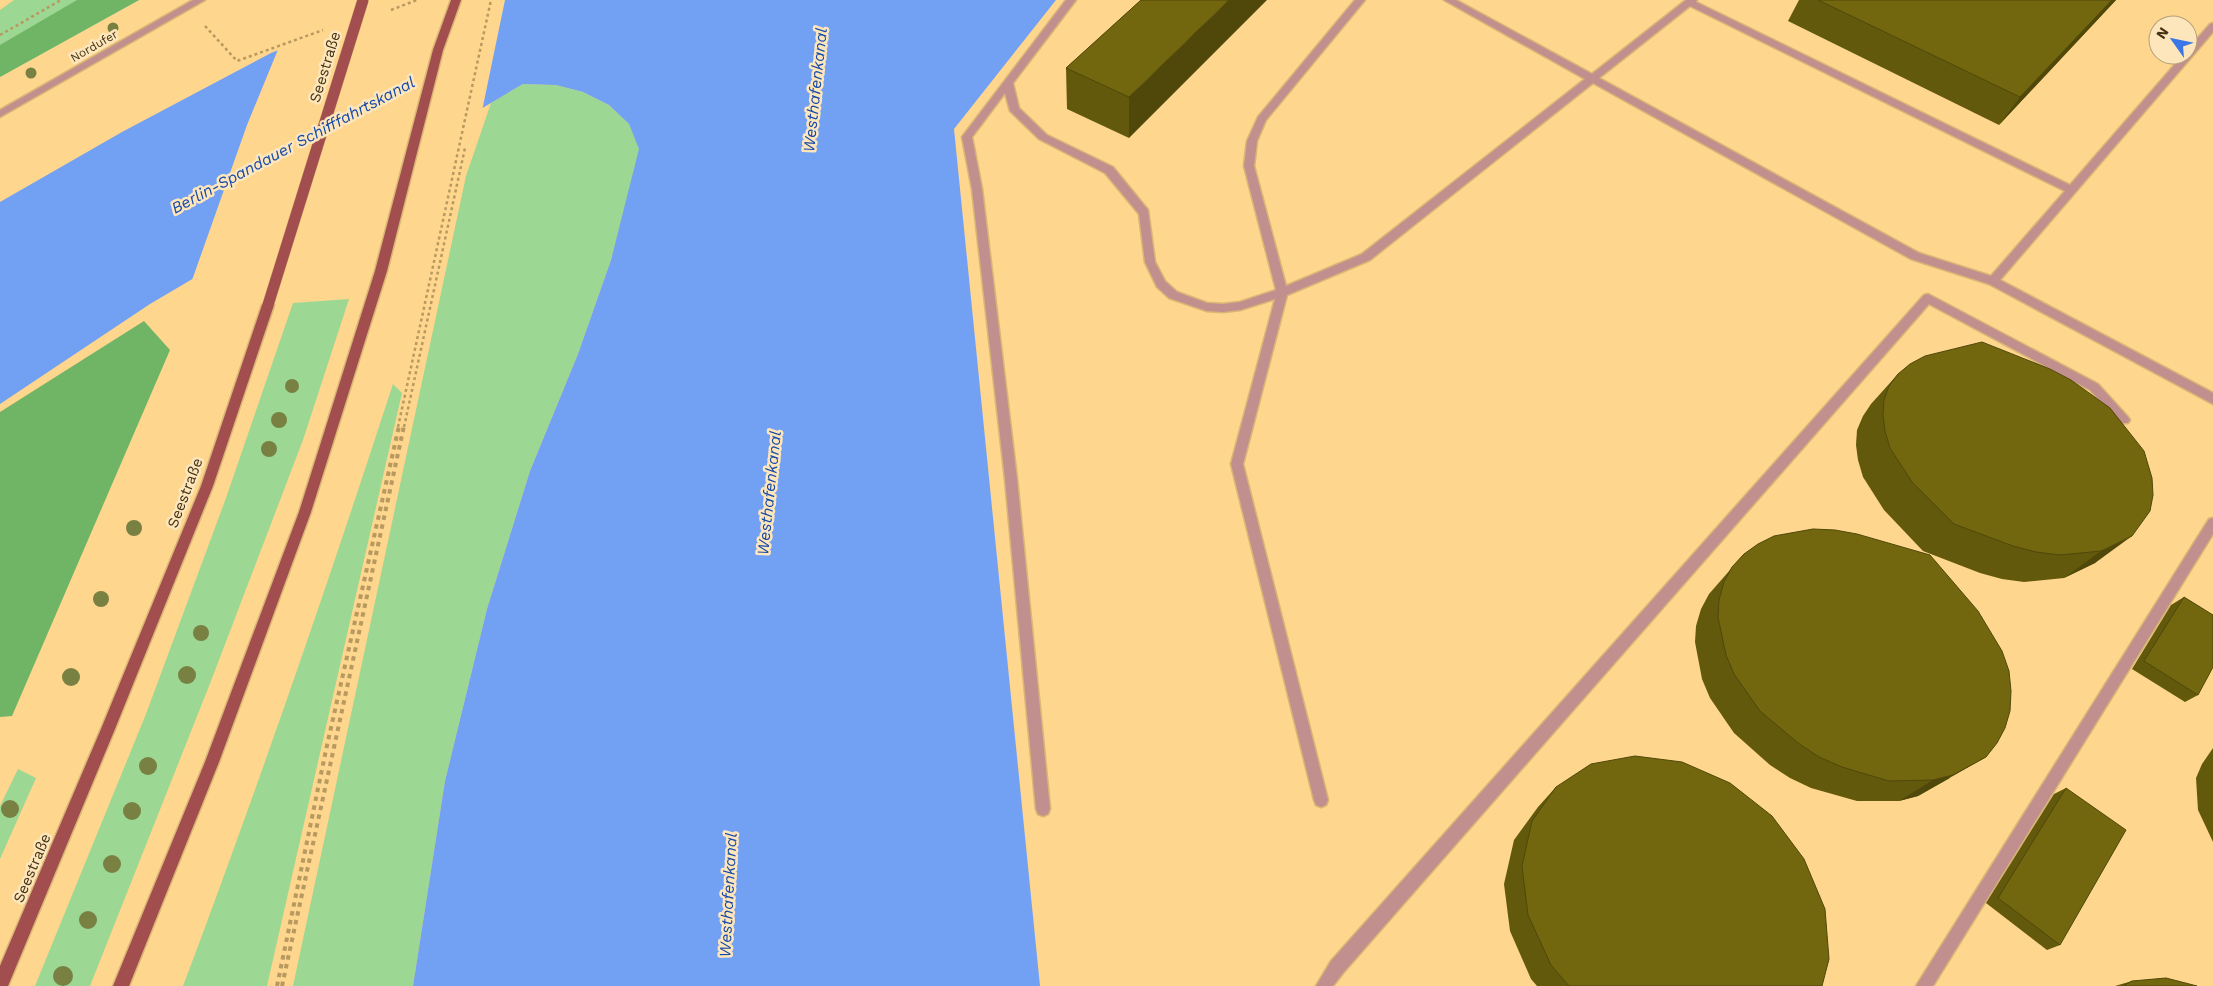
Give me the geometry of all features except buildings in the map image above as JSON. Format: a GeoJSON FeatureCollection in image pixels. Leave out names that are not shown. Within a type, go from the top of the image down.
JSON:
{"type":"FeatureCollection","features":[{"type":"Feature","properties":{"kind":"main road","name":"Seestraße"},"geometry":{"type":"LineString","coordinates":[[0,985],[108,729],[207,486],[268,305],[363,0]]}},
{"type":"Feature","properties":{"kind":"main road"},"geometry":{"type":"LineString","coordinates":[[121,986],[212,762],[305,512],[381,271],[406,181],[438,50],[456,0]]}},
{"type":"Feature","properties":{"kind":"street","name":"Nordufer"},"geometry":{"type":"LineString","coordinates":[[0,114],[200,0]]}},
{"type":"Feature","properties":{"kind":"street"},"geometry":{"type":"LineString","coordinates":[[1043,809],[1011,479],[977,189],[967,137],[1071,0]]}},
{"type":"Feature","properties":{"kind":"street"},"geometry":{"type":"LineString","coordinates":[[1321,800],[1237,464],[1282,292],[1249,166],[1252,141],[1262,119],[1360,0]]}},
{"type":"Feature","properties":{"kind":"street"},"geometry":{"type":"LineString","coordinates":[[1449,0],[1915,256],[1993,281],[2213,399]]}},
{"type":"Feature","properties":{"kind":"street"},"geometry":{"type":"LineString","coordinates":[[1008,83],[1014,109],[1043,137],[1110,170],[1144,213],[1150,262],[1161,284],[1174,295],[1206,307],[1240,306],[1282,292],[1366,257],[1691,1],[2072,190]]}},
{"type":"Feature","properties":{"kind":"street"},"geometry":{"type":"LineString","coordinates":[[1993,281],[2213,26]]}},
{"type":"Feature","properties":{"kind":"street"},"geometry":{"type":"LineString","coordinates":[[1324,986],[1337,967],[1928,298],[2094,388],[2124,420]]}},
{"type":"Feature","properties":{"kind":"street"},"geometry":{"type":"LineString","coordinates":[[1924,986],[2213,523]]}},
{"type":"Feature","properties":{"kind":"path"},"geometry":{"type":"LineString","coordinates":[[0,35],[61,0]]}},
{"type":"Feature","properties":{"kind":"path"},"geometry":{"type":"LineString","coordinates":[[277,986],[331,730],[435,264],[457,151],[491,0]]}},
{"type":"Feature","properties":{"kind":"path"},"geometry":{"type":"LineString","coordinates":[[211,33],[237,61]]}},
{"type":"Feature","properties":{"kind":"path"},"geometry":{"type":"LineString","coordinates":[[282,986],[466,148]]}},
{"type":"Feature","properties":{"kind":"green space"},"geometry":{"type":"Polygon","coordinates":[[[14,0],[139,0],[0,77],[0,10],[14,0]]]}},
{"type":"Feature","properties":{"kind":"green space"},"geometry":{"type":"Polygon","coordinates":[[[77,0],[139,0],[0,77],[0,45],[77,0]]]}},
{"type":"Feature","properties":{"kind":"green space"},"geometry":{"type":"Polygon","coordinates":[[[523,84],[556,85],[583,92],[609,105],[629,124],[640,149],[611,260],[578,354],[530,471],[487,609],[445,781],[413,986],[293,986],[466,176],[491,103],[523,84]]]}},
{"type":"Feature","properties":{"kind":"green space"},"geometry":{"type":"Polygon","coordinates":[[[349,299],[303,440],[211,681],[90,986],[35,986],[146,714],[226,498],[293,303],[349,299]]]}},
{"type":"Feature","properties":{"kind":"green space"},"geometry":{"type":"Polygon","coordinates":[[[144,321],[170,350],[12,716],[0,717],[0,412],[144,321]]]}},
{"type":"Feature","properties":{"kind":"green space"},"geometry":{"type":"Polygon","coordinates":[[[393,384],[402,393],[267,986],[183,986],[291,686],[393,384]]]}},
{"type":"Feature","properties":{"kind":"green space"},"geometry":{"type":"Polygon","coordinates":[[[18,769],[36,778],[0,859],[0,806],[18,769]]]}},
{"type":"Feature","properties":{"kind":"water"},"geometry":{"type":"Polygon","coordinates":[[[434,0],[1056,0],[954,129],[1040,986],[413,986],[445,781],[487,609],[530,471],[578,354],[611,260],[639,149],[629,124],[609,105],[583,92],[556,85],[523,84],[150,304],[0,404],[0,202],[122,132],[271,53],[309,38],[364,30],[434,0]]]}},
{"type":"Feature","properties":{"kind":"pier"},"geometry":{"type":"Polygon","coordinates":[[[428,0],[505,0],[482,111],[191,283],[247,125],[279,47],[309,35],[363,27],[428,0]]]}},
{"type":"Feature","properties":{"kind":"water label","name":"Westhafenkanal"},"geometry":{"type":"Point","coordinates":[815,90]}},
{"type":"Feature","properties":{"kind":"water label","name":"Berlin-Spandauer Schifffahrtskanal"},"geometry":{"type":"Point","coordinates":[293,145]}},
{"type":"Feature","properties":{"kind":"water label","name":"Westhafenkanal"},"geometry":{"type":"Point","coordinates":[769,493]}},
{"type":"Feature","properties":{"kind":"water label","name":"Westhafenkanal"},"geometry":{"type":"Point","coordinates":[728,895]}}]}
